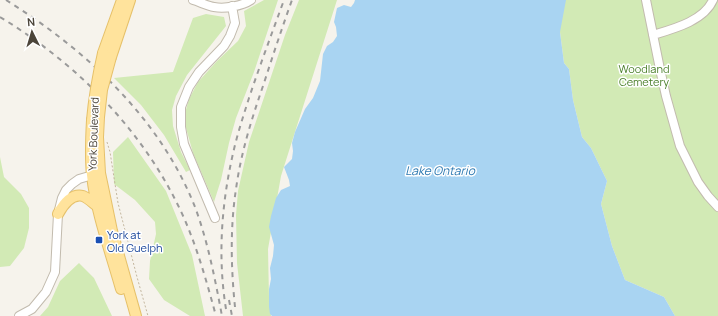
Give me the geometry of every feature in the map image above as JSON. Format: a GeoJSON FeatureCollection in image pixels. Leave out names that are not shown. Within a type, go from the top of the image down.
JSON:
{"type":"FeatureCollection","features":[{"type":"Feature","properties":{"kind":"main road","name":"York Boulevard"},"geometry":{"type":"LineString","coordinates":[[122,0],[107,55],[102,90],[95,118],[98,138],[96,174],[97,206],[129,316]]}},
{"type":"Feature","properties":{"kind":"main road","name":"York Boulevard"},"geometry":{"type":"LineString","coordinates":[[107,55],[130,0]]}},
{"type":"Feature","properties":{"kind":"main road","name":"York Boulevard"},"geometry":{"type":"LineString","coordinates":[[96,174],[136,316]]}},
{"type":"Feature","properties":{"kind":"main road"},"geometry":{"type":"LineString","coordinates":[[58,214],[64,204],[76,196],[85,197],[97,206]]}},
{"type":"Feature","properties":{"kind":"street"},"geometry":{"type":"LineString","coordinates":[[192,0],[215,7],[226,8],[246,3],[251,0]]}},
{"type":"Feature","properties":{"kind":"street"},"geometry":{"type":"LineString","coordinates":[[646,0],[666,96],[680,146],[698,182],[718,207]]}},
{"type":"Feature","properties":{"kind":"street"},"geometry":{"type":"LineString","coordinates":[[653,35],[680,26],[698,17],[706,10],[713,0]]}},
{"type":"Feature","properties":{"kind":"street"},"geometry":{"type":"LineString","coordinates":[[215,218],[184,144],[180,127],[181,107],[189,87],[199,72],[224,46],[230,36],[235,23],[232,6]]}},
{"type":"Feature","properties":{"kind":"street"},"geometry":{"type":"LineString","coordinates":[[19,316],[32,309],[46,292],[54,272],[58,214],[62,198],[66,190],[79,179],[96,174]]}},
{"type":"Feature","properties":{"kind":"path"},"geometry":{"type":"LineString","coordinates":[[106,138],[110,152],[118,204],[148,316]]}},
{"type":"Feature","properties":{"kind":"green space"},"geometry":{"type":"Polygon","coordinates":[[[264,0],[278,0],[254,72],[236,118],[214,202],[193,153],[186,128],[185,113],[189,99],[198,82],[238,41],[246,26],[244,11],[264,0]]]}},
{"type":"Feature","properties":{"kind":"green space"},"geometry":{"type":"Polygon","coordinates":[[[299,0],[337,0],[281,176],[268,249],[271,316],[243,316],[237,263],[236,215],[238,191],[249,142],[285,35],[299,0]]]}},
{"type":"Feature","properties":{"kind":"green space","name":"Woodland Cemetery"},"geometry":{"type":"Polygon","coordinates":[[[554,0],[718,0],[718,316],[675,316],[664,297],[625,280],[612,246],[601,204],[607,181],[591,148],[582,137],[573,100],[569,69],[564,63],[554,0]]]}},
{"type":"Feature","properties":{"kind":"green space"},"geometry":{"type":"Polygon","coordinates":[[[206,14],[224,17],[226,26],[187,75],[176,96],[172,110],[173,126],[181,152],[190,170],[186,172],[164,135],[141,105],[114,78],[173,72],[193,18],[206,14]]]}},
{"type":"Feature","properties":{"kind":"green space"},"geometry":{"type":"Polygon","coordinates":[[[128,137],[166,191],[192,255],[205,316],[190,316],[164,300],[149,279],[150,261],[156,234],[155,222],[135,200],[114,184],[113,152],[128,137]]]}},
{"type":"Feature","properties":{"kind":"green space"},"geometry":{"type":"Polygon","coordinates":[[[0,157],[4,177],[21,194],[29,208],[29,228],[24,248],[10,266],[0,267],[0,157]]]}},
{"type":"Feature","properties":{"kind":"green space"},"geometry":{"type":"Polygon","coordinates":[[[79,263],[94,278],[112,316],[40,316],[48,307],[60,281],[79,263]]]}},
{"type":"Feature","properties":{"kind":"water","name":"Lake Ontario"},"geometry":{"type":"Polygon","coordinates":[[[355,0],[566,0],[560,32],[564,63],[569,69],[573,100],[582,137],[591,148],[607,181],[601,204],[612,246],[625,280],[664,297],[675,316],[272,316],[270,314],[269,307],[269,289],[271,279],[270,268],[274,245],[269,227],[271,216],[276,198],[281,190],[290,186],[284,167],[292,159],[292,143],[295,132],[320,81],[323,54],[327,46],[333,42],[337,36],[334,22],[337,8],[344,5],[351,7],[355,0]]]}},
{"type":"Feature","properties":{"kind":"railway"},"geometry":{"type":"LineString","coordinates":[[6,0],[36,20],[92,64],[141,116],[162,144],[180,175],[200,220],[214,274],[222,316]]}},
{"type":"Feature","properties":{"kind":"railway"},"geometry":{"type":"LineString","coordinates":[[226,309],[223,288],[221,247],[227,185],[237,139],[249,98],[284,0]]}},
{"type":"Feature","properties":{"kind":"railway"},"geometry":{"type":"LineString","coordinates":[[235,307],[232,263],[232,233],[238,175],[251,122],[292,0]]}},
{"type":"Feature","properties":{"kind":"railway"},"geometry":{"type":"LineString","coordinates":[[0,17],[29,36],[83,79],[130,130],[150,157],[168,187],[184,218],[194,242],[216,316]]}},
{"type":"Feature","properties":{"kind":"railway"},"geometry":{"type":"LineString","coordinates":[[229,300],[232,316]]}},
{"type":"Feature","properties":{"kind":"place","name":"York at Old Guelph"},"geometry":{"type":"Point","coordinates":[99,240]}}]}
